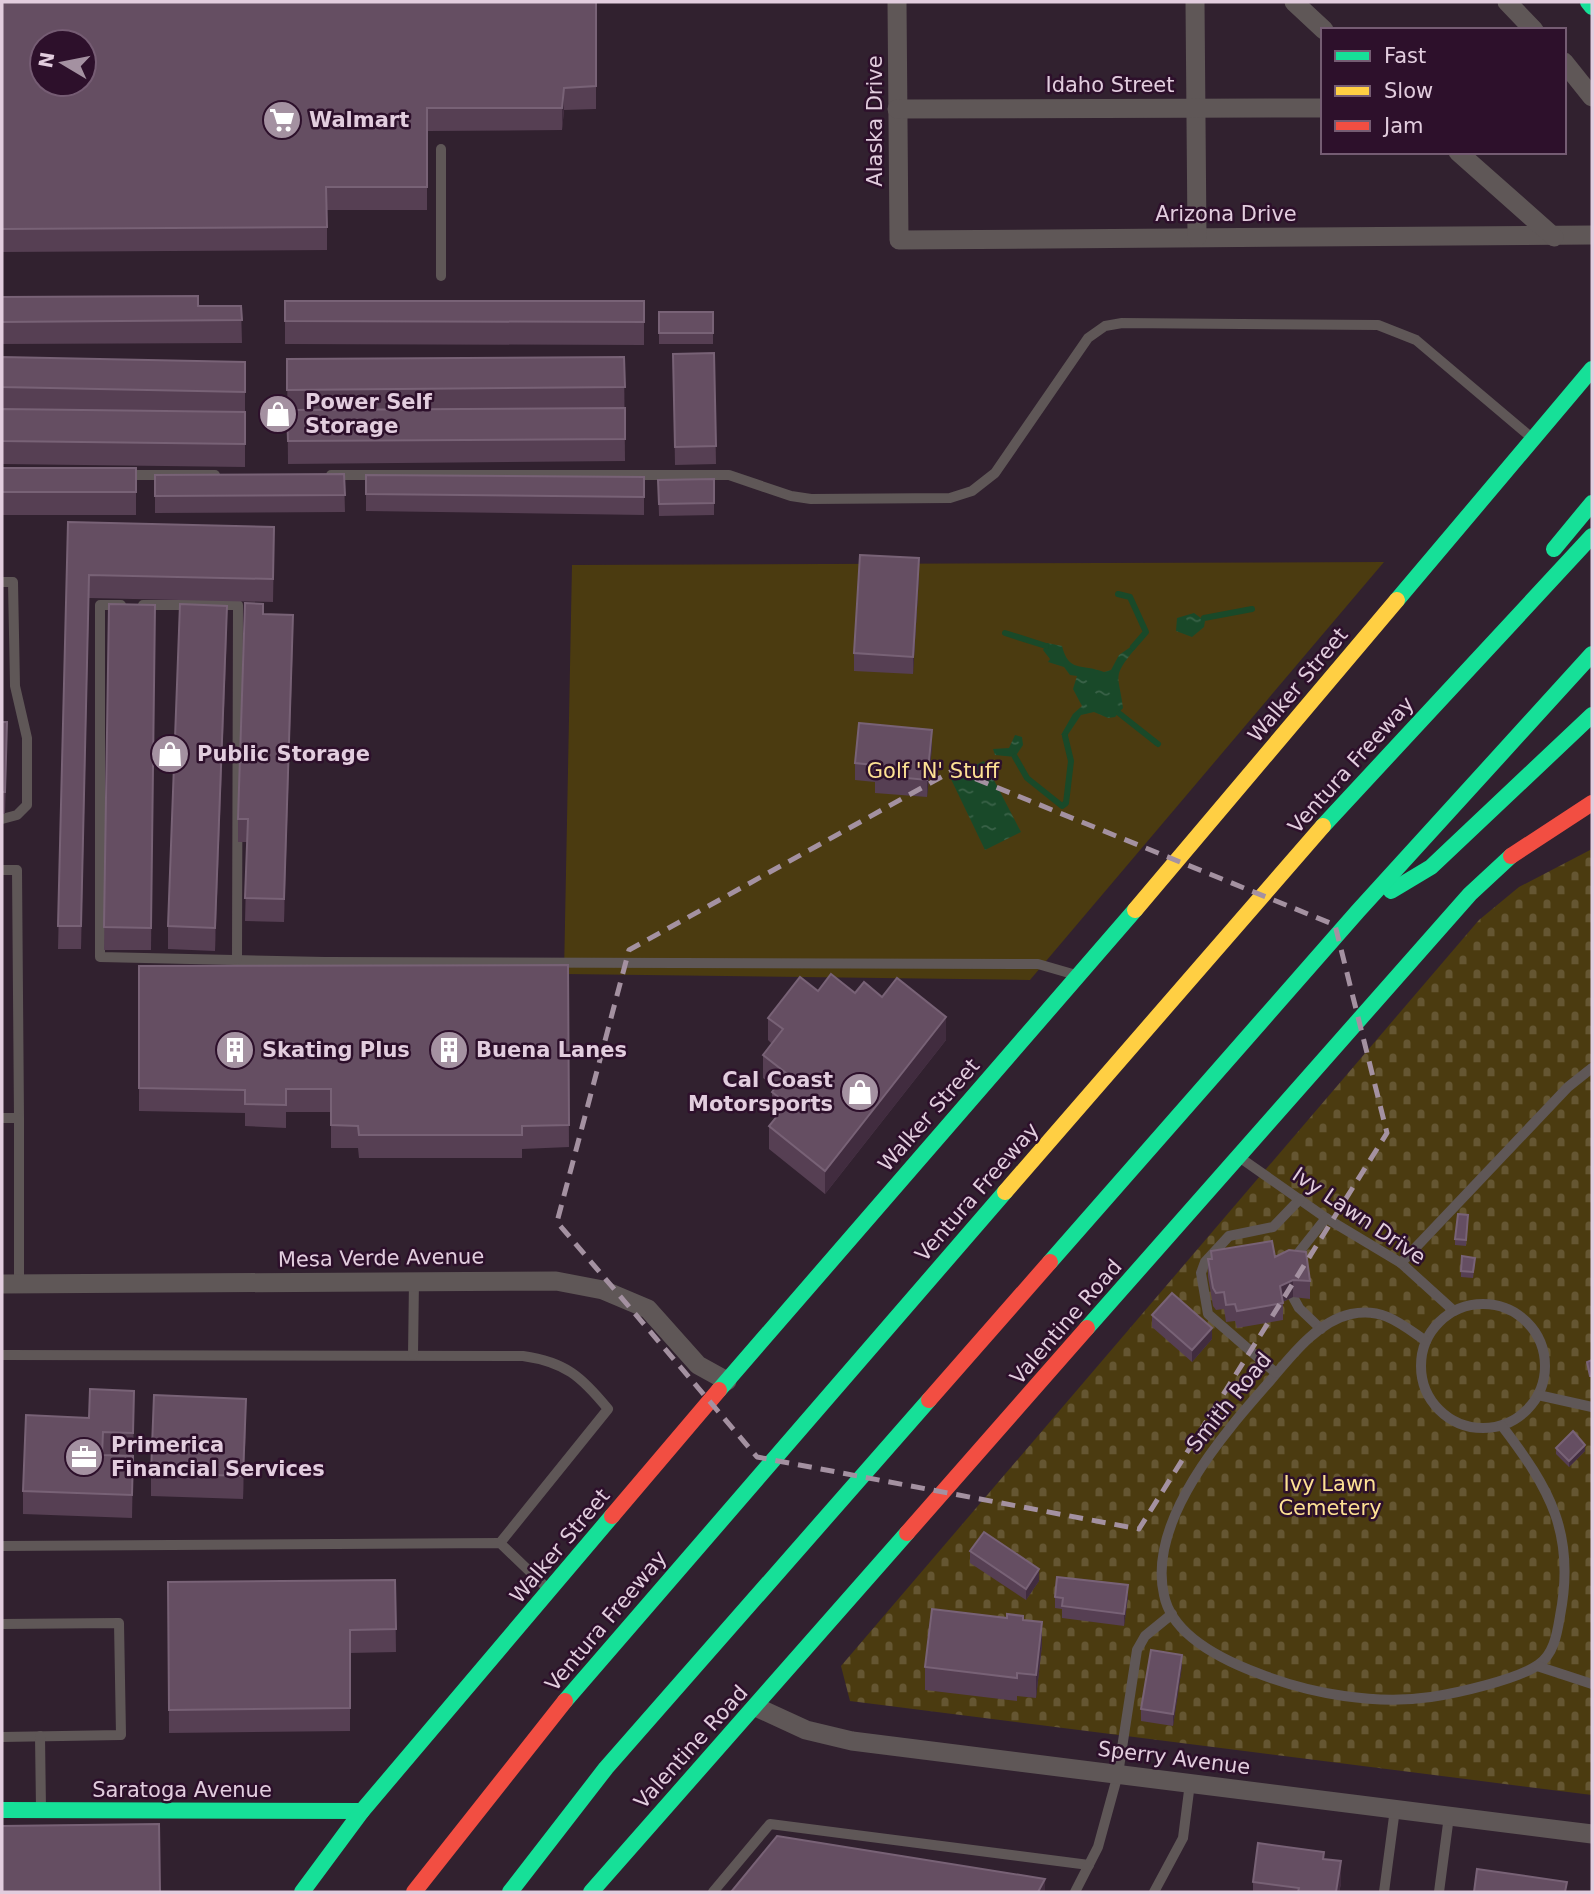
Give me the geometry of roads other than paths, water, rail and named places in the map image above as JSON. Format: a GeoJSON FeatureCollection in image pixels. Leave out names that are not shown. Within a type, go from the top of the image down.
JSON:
{"type":"FeatureCollection","features":[{"type":"Feature","properties":{"kind":"main road"},"geometry":{"type":"LineString","coordinates":[[1588,2],[1592,7]]}},
{"type":"Feature","properties":{"kind":"main road","name":"Walker Street"},"geometry":{"type":"LineString","coordinates":[[302,1892],[362,1811],[549,1590],[1080,976],[1592,369]]}},
{"type":"Feature","properties":{"kind":"main road"},"geometry":{"type":"LineString","coordinates":[[1336,811],[1592,503]]}},
{"type":"Feature","properties":{"kind":"main road","name":"Ventura Freeway"},"geometry":{"type":"LineString","coordinates":[[414,1892],[593,1666],[1336,811],[1592,536]]}},
{"type":"Feature","properties":{"kind":"main road"},"geometry":{"type":"LineString","coordinates":[[510,1892],[606,1768],[1358,911],[1592,654]]}},
{"type":"Feature","properties":{"kind":"main road"},"geometry":{"type":"LineString","coordinates":[[1358,911],[1431,867],[1592,715]]}},
{"type":"Feature","properties":{"kind":"main road","name":"Valentine Road"},"geometry":{"type":"LineString","coordinates":[[591,1892],[1470,894],[1512,855],[1592,803]]}},
{"type":"Feature","properties":{"kind":"main road","name":"Saratoga Avenue"},"geometry":{"type":"LineString","coordinates":[[2,1811],[362,1811]]}},
{"type":"Feature","properties":{"kind":"street","name":"Alaska Drive"},"geometry":{"type":"LineString","coordinates":[[897,2],[899,240]]}},
{"type":"Feature","properties":{"kind":"street"},"geometry":{"type":"LineString","coordinates":[[1195,2],[1197,237]]}},
{"type":"Feature","properties":{"kind":"street"},"geometry":{"type":"LineString","coordinates":[[1294,2],[1322,28]]}},
{"type":"Feature","properties":{"kind":"street"},"geometry":{"type":"LineString","coordinates":[[1507,2],[1532,28]]}},
{"type":"Feature","properties":{"kind":"street"},"geometry":{"type":"LineString","coordinates":[[1566,64],[1592,97]]}},
{"type":"Feature","properties":{"kind":"street","name":"Idaho Street"},"geometry":{"type":"LineString","coordinates":[[897,109],[1321,108]]}},
{"type":"Feature","properties":{"kind":"street"},"geometry":{"type":"LineString","coordinates":[[1460,154],[1554,237]]}},
{"type":"Feature","properties":{"kind":"street","name":"Arizona Drive"},"geometry":{"type":"LineString","coordinates":[[899,240],[1554,237],[1592,234]]}},
{"type":"Feature","properties":{"kind":"street","name":"Mesa Verde Avenue"},"geometry":{"type":"LineString","coordinates":[[10,1284],[531,1279],[603,1290],[648,1308],[698,1365],[727,1381]]}},
{"type":"Feature","properties":{"kind":"street","name":"Sperry Avenue"},"geometry":{"type":"LineString","coordinates":[[756,1707],[806,1730],[852,1741],[1592,1834]]}},
{"type":"Feature","properties":{"kind":"lane"},"geometry":{"type":"LineString","coordinates":[[441,149],[441,276]]}},
{"type":"Feature","properties":{"kind":"lane"},"geometry":{"type":"LineString","coordinates":[[318,475],[729,475],[791,496],[811,499],[950,498],[972,491],[995,473],[1088,338],[1105,327],[1122,323],[1378,325],[1416,340],[1532,438]]}},
{"type":"Feature","properties":{"kind":"lane"},"geometry":{"type":"LineString","coordinates":[[112,475],[222,475]]}},
{"type":"Feature","properties":{"kind":"lane"},"geometry":{"type":"LineString","coordinates":[[2,582],[13,582],[15,687],[27,738],[27,805],[17,815],[2,819]]}},
{"type":"Feature","properties":{"kind":"lane"},"geometry":{"type":"LineString","coordinates":[[237,959],[238,605],[100,605],[100,957],[325,962],[1038,964],[1080,976]]}},
{"type":"Feature","properties":{"kind":"lane"},"geometry":{"type":"LineString","coordinates":[[2,870],[17,870],[19,1118],[10,1284]]}},
{"type":"Feature","properties":{"kind":"lane"},"geometry":{"type":"LineString","coordinates":[[1401,1263],[1568,1087],[1592,1068]]}},
{"type":"Feature","properties":{"kind":"lane"},"geometry":{"type":"LineString","coordinates":[[2,1118],[19,1118]]}},
{"type":"Feature","properties":{"kind":"lane","name":"Ivy Lawn Drive"},"geometry":{"type":"LineString","coordinates":[[1239,1156],[1326,1218],[1401,1263],[1454,1311]]}},
{"type":"Feature","properties":{"kind":"lane"},"geometry":{"type":"LineString","coordinates":[[1276,1373],[1208,1314],[1201,1273],[1205,1262],[1229,1236],[1273,1227],[1300,1199]]}},
{"type":"Feature","properties":{"kind":"lane"},"geometry":{"type":"LineString","coordinates":[[1289,1268],[1294,1256],[1326,1218]]}},
{"type":"Feature","properties":{"kind":"lane"},"geometry":{"type":"LineString","coordinates":[[413,1355],[414,1280]]}},
{"type":"Feature","properties":{"kind":"lane"},"geometry":{"type":"LineString","coordinates":[[1293,1297],[1298,1308],[1321,1329]]}},
{"type":"Feature","properties":{"kind":"lane"},"geometry":{"type":"LineString","coordinates":[[1493,1304],[1511,1310],[1527,1322],[1539,1338],[1545,1357],[1545,1377],[1538,1395],[1523,1414],[1502,1426],[1482,1429],[1462,1425],[1437,1408],[1423,1381],[1421,1361],[1426,1341],[1437,1324],[1454,1311],[1472,1305],[1493,1304]]}},
{"type":"Feature","properties":{"kind":"lane","name":"Smith Road"},"geometry":{"type":"LineString","coordinates":[[1172,1614],[1164,1595],[1163,1562],[1177,1515],[1209,1454],[1276,1373],[1321,1329],[1343,1316],[1378,1312],[1387,1314],[1426,1341]]}},
{"type":"Feature","properties":{"kind":"lane"},"geometry":{"type":"LineString","coordinates":[[2,1354],[523,1356],[552,1360],[576,1376],[608,1409],[499,1543]]}},
{"type":"Feature","properties":{"kind":"lane"},"geometry":{"type":"LineString","coordinates":[[1538,1395],[1592,1407]]}},
{"type":"Feature","properties":{"kind":"lane"},"geometry":{"type":"LineString","coordinates":[[1075,1892],[1098,1847],[1118,1774],[1135,1655],[1145,1636],[1172,1614],[1185,1631],[1202,1644],[1249,1670],[1316,1691],[1415,1699],[1467,1691],[1537,1666],[1550,1652],[1557,1634],[1565,1582],[1563,1538],[1558,1517],[1540,1478],[1502,1426]]}},
{"type":"Feature","properties":{"kind":"lane"},"geometry":{"type":"LineString","coordinates":[[2,1546],[499,1543],[549,1590]]}},
{"type":"Feature","properties":{"kind":"lane"},"geometry":{"type":"LineString","coordinates":[[2,1624],[119,1623],[121,1735],[2,1737]]}},
{"type":"Feature","properties":{"kind":"lane"},"geometry":{"type":"LineString","coordinates":[[1537,1666],[1592,1684]]}},
{"type":"Feature","properties":{"kind":"lane"},"geometry":{"type":"LineString","coordinates":[[40,1736],[41,1811]]}},
{"type":"Feature","properties":{"kind":"lane"},"geometry":{"type":"LineString","coordinates":[[1154,1892],[1183,1838],[1190,1783]]}},
{"type":"Feature","properties":{"kind":"lane"},"geometry":{"type":"LineString","coordinates":[[1384,1892],[1395,1809]]}},
{"type":"Feature","properties":{"kind":"lane"},"geometry":{"type":"LineString","coordinates":[[1439,1892],[1449,1816]]}},
{"type":"Feature","properties":{"kind":"lane"},"geometry":{"type":"LineString","coordinates":[[713,1892],[770,1824],[1089,1865]]}},
{"type":"Feature","properties":{"kind":"water"},"geometry":{"type":"Polygon","coordinates":[[[1194,613],[1205,621],[1204,627],[1192,637],[1176,631],[1177,618],[1194,613]]]}},
{"type":"Feature","properties":{"kind":"water"},"geometry":{"type":"Polygon","coordinates":[[[1047,643],[1062,646],[1072,664],[1104,672],[1111,670],[1119,655],[1132,646],[1135,649],[1122,666],[1118,677],[1123,708],[1115,717],[1108,718],[1094,712],[1081,715],[1067,736],[1061,735],[1073,714],[1082,706],[1073,689],[1077,676],[1070,675],[1064,667],[1048,662],[1050,659],[1043,650],[1047,643]]]}},
{"type":"Feature","properties":{"kind":"water"},"geometry":{"type":"Polygon","coordinates":[[[1015,735],[1022,737],[1023,745],[1015,757],[995,755],[993,749],[1009,748],[1015,735]]]}},
{"type":"Feature","properties":{"kind":"water"},"geometry":{"type":"Polygon","coordinates":[[[984,761],[1021,832],[985,850],[950,777],[984,761]]]}},
{"type":"Feature","properties":{"kind":"waterway"},"geometry":{"type":"LineString","coordinates":[[1118,594],[1130,597],[1146,632],[1133,647]]}},
{"type":"Feature","properties":{"kind":"waterway"},"geometry":{"type":"LineString","coordinates":[[1204,618],[1252,609]]}},
{"type":"Feature","properties":{"kind":"waterway"},"geometry":{"type":"LineString","coordinates":[[1005,633],[1046,646]]}},
{"type":"Feature","properties":{"kind":"waterway"},"geometry":{"type":"LineString","coordinates":[[1120,714],[1158,744]]}},
{"type":"Feature","properties":{"kind":"waterway"},"geometry":{"type":"LineString","coordinates":[[1015,757],[1027,778],[1062,806],[1066,803],[1071,761],[1065,736]]}},
{"type":"Feature","properties":{"kind":"place","name":"Walmart"},"geometry":{"type":"Point","coordinates":[282,120]}},
{"type":"Feature","properties":{"kind":"place","name":"Power Self Storage"},"geometry":{"type":"Point","coordinates":[278,414]}},
{"type":"Feature","properties":{"kind":"place","name":"Public Storage"},"geometry":{"type":"Point","coordinates":[170,754]}},
{"type":"Feature","properties":{"kind":"place","name":"Skating Plus"},"geometry":{"type":"Point","coordinates":[235,1050]}},
{"type":"Feature","properties":{"kind":"place","name":"Buena Lanes"},"geometry":{"type":"Point","coordinates":[449,1050]}},
{"type":"Feature","properties":{"kind":"place","name":"Cal Coast Motorsports"},"geometry":{"type":"Point","coordinates":[860,1092]}},
{"type":"Feature","properties":{"kind":"place","name":"Primerica Financial Services"},"geometry":{"type":"Point","coordinates":[84,1457]}},
{"type":"Feature","properties":{"kind":"park label","name":"Golf 'N' Stuff"},"geometry":{"type":"Point","coordinates":[933,771]}},
{"type":"Feature","properties":{"kind":"park label","name":"Ivy Lawn Cemetery"},"geometry":{"type":"Point","coordinates":[1330,1496]}}]}
